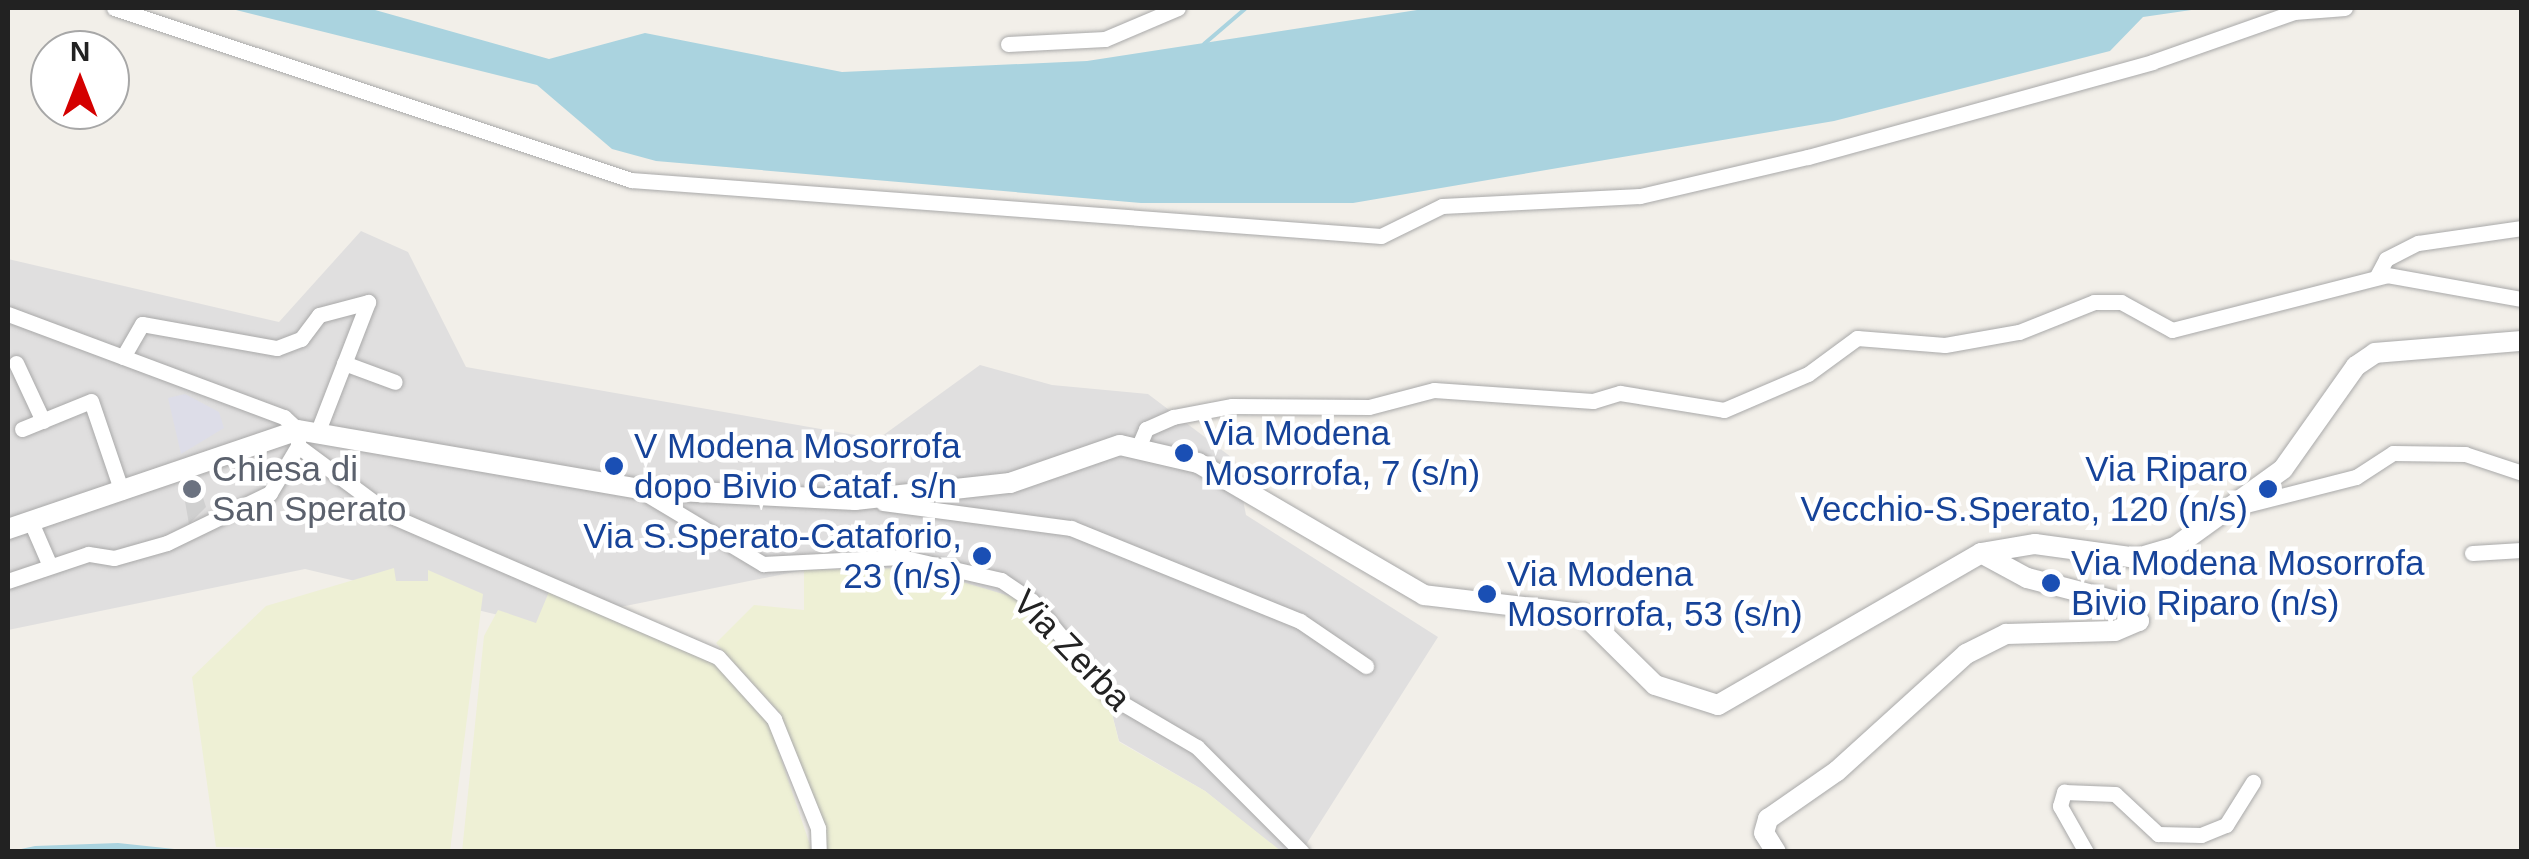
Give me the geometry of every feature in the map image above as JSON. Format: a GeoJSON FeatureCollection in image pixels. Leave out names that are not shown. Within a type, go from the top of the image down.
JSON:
{"type":"FeatureCollection","features":[{"type":"Feature","properties":{"kind":"street"},"geometry":{"type":"LineString","coordinates":[[114,8],[631,180],[1380,236],[1442,206],[1640,196],[1789,161],[2152,62],[2294,12],[2345,8]]}},
{"type":"Feature","properties":{"kind":"street"},"geometry":{"type":"LineString","coordinates":[[1008,44],[1105,39],[1178,8]]}},
{"type":"Feature","properties":{"kind":"street"},"geometry":{"type":"LineString","coordinates":[[2377,276],[2386,258],[2418,243],[2522,228]]}},
{"type":"Feature","properties":{"kind":"street"},"geometry":{"type":"LineString","coordinates":[[1138,448],[1146,430],[1188,414],[1370,407],[1434,390],[1594,401],[1620,394],[1724,410],[1876,334],[1944,345],[2121,302],[2172,330],[2377,276],[2522,299]]}},
{"type":"Feature","properties":{"kind":"street"},"geometry":{"type":"LineString","coordinates":[[8,581],[50,566],[168,543],[270,493],[344,363],[368,302],[319,315],[301,339],[276,348],[142,324],[123,357]]}},
{"type":"Feature","properties":{"kind":"street"},"geometry":{"type":"LineString","coordinates":[[8,314],[123,357],[305,436],[638,489],[857,500],[1071,528],[1300,620],[1366,666]]}},
{"type":"Feature","properties":{"kind":"street"},"geometry":{"type":"LineString","coordinates":[[2238,507],[2282,470],[2356,366],[2376,353],[2522,341]]}},
{"type":"Feature","properties":{"kind":"street"},"geometry":{"type":"LineString","coordinates":[[16,363],[43,421]]}},
{"type":"Feature","properties":{"kind":"street"},"geometry":{"type":"LineString","coordinates":[[344,363],[395,382]]}},
{"type":"Feature","properties":{"kind":"street"},"geometry":{"type":"LineString","coordinates":[[22,429],[92,401],[122,492]]}},
{"type":"Feature","properties":{"kind":"street"},"geometry":{"type":"LineString","coordinates":[[8,529],[305,436]]}},
{"type":"Feature","properties":{"kind":"street"},"geometry":{"type":"LineString","coordinates":[[305,436],[394,517],[718,657],[774,718],[819,852]]}},
{"type":"Feature","properties":{"kind":"street"},"geometry":{"type":"LineString","coordinates":[[857,500],[1010,483],[1082,452],[1138,448],[1198,464],[1424,595],[1583,614],[1655,685],[1692,702],[1718,705],[1751,692],[1981,553],[2035,544],[2137,558],[2238,507],[2356,478],[2393,453],[2465,454],[2522,473]]}},
{"type":"Feature","properties":{"kind":"street","name":"Via Zerba"},"geometry":{"type":"LineString","coordinates":[[638,489],[763,564],[901,556],[1001,580],[1032,601],[1110,696],[1209,757],[1302,852]]}},
{"type":"Feature","properties":{"kind":"street"},"geometry":{"type":"LineString","coordinates":[[31,522],[50,566]]}},
{"type":"Feature","properties":{"kind":"street"},"geometry":{"type":"LineString","coordinates":[[2472,553],[2522,550]]}},
{"type":"Feature","properties":{"kind":"street"},"geometry":{"type":"LineString","coordinates":[[1776,852],[1764,834],[1768,819],[1837,771],[1966,654],[2006,634],[2115,631],[2139,620],[2123,604],[2027,578],[1981,553]]}},
{"type":"Feature","properties":{"kind":"street"},"geometry":{"type":"LineString","coordinates":[[2086,852],[2060,806],[2064,792],[2115,794],[2158,834],[2201,834],[2226,825],[2254,782]]}},
{"type":"Feature","properties":{"kind":"shaded area"},"geometry":{"type":"Polygon","coordinates":[[[361,231],[408,252],[466,367],[878,439],[980,365],[1052,385],[1148,394],[1235,460],[1246,515],[1438,637],[1302,851],[1281,852],[1205,791],[1119,741],[1111,710],[916,568],[804,570],[536,624],[305,569],[8,630],[8,259],[279,322],[361,231]]]}},
{"type":"Feature","properties":{"kind":"shaded area"},"geometry":{"type":"Polygon","coordinates":[[[185,394],[219,412],[224,428],[181,454],[168,398],[185,394]]]}},
{"type":"Feature","properties":{"kind":"shaded area","name":"Chiesa di San Sperato"},"geometry":{"type":"Polygon","coordinates":[[[195,473],[206,507],[189,524],[181,479],[195,473]]]}},
{"type":"Feature","properties":{"kind":"green space"},"geometry":{"type":"Polygon","coordinates":[[[394,568],[396,581],[428,581],[428,570],[483,594],[450,851],[216,847],[192,677],[266,606],[394,568]]]}},
{"type":"Feature","properties":{"kind":"green space"},"geometry":{"type":"Polygon","coordinates":[[[916,568],[1020,599],[1111,710],[1119,742],[1205,791],[1281,851],[823,851],[823,828],[780,713],[716,643],[754,605],[804,610],[804,570],[916,568]]]}},
{"type":"Feature","properties":{"kind":"green space"},"geometry":{"type":"Polygon","coordinates":[[[551,587],[718,665],[765,711],[812,851],[462,852],[484,636],[498,610],[536,623],[551,587]]]}},
{"type":"Feature","properties":{"kind":"water"},"geometry":{"type":"Polygon","coordinates":[[[228,8],[368,8],[549,59],[645,33],[842,72],[1087,61],[1430,8],[2205,8],[2143,17],[2110,51],[1834,121],[1353,203],[1141,203],[656,161],[612,149],[537,85],[228,8]]]}},
{"type":"Feature","properties":{"kind":"water"},"geometry":{"type":"Polygon","coordinates":[[[118,843],[193,851],[12,851],[35,846],[118,843]]]}},
{"type":"Feature","properties":{"kind":"waterway"},"geometry":{"type":"LineString","coordinates":[[1204,44],[1246,8]]}},
{"type":"Feature","properties":{"kind":"place","name":"Via Modena Mosorrofa, 7 (s/n)"},"geometry":{"type":"Point","coordinates":[1184,453]}},
{"type":"Feature","properties":{"kind":"place","name":"V Modena Mosorrofa dopo Bivio Cataf. s/n"},"geometry":{"type":"Point","coordinates":[614,466]}},
{"type":"Feature","properties":{"kind":"place","name":"Chiesa di San Sperato"},"geometry":{"type":"Point","coordinates":[192,489]}},
{"type":"Feature","properties":{"kind":"place","name":"Via Riparo Vecchio-S.Sperato, 120 (n/s)"},"geometry":{"type":"Point","coordinates":[2268,489]}},
{"type":"Feature","properties":{"kind":"place","name":"Via S.Sperato-Cataforio, 23 (n/s)"},"geometry":{"type":"Point","coordinates":[982,556]}},
{"type":"Feature","properties":{"kind":"place","name":"Via Modena Mosorrofa Bivio Riparo (n/s)"},"geometry":{"type":"Point","coordinates":[2051,583]}},
{"type":"Feature","properties":{"kind":"place","name":"Via Modena Mosorrofa, 53 (s/n)"},"geometry":{"type":"Point","coordinates":[1487,594]}}]}
